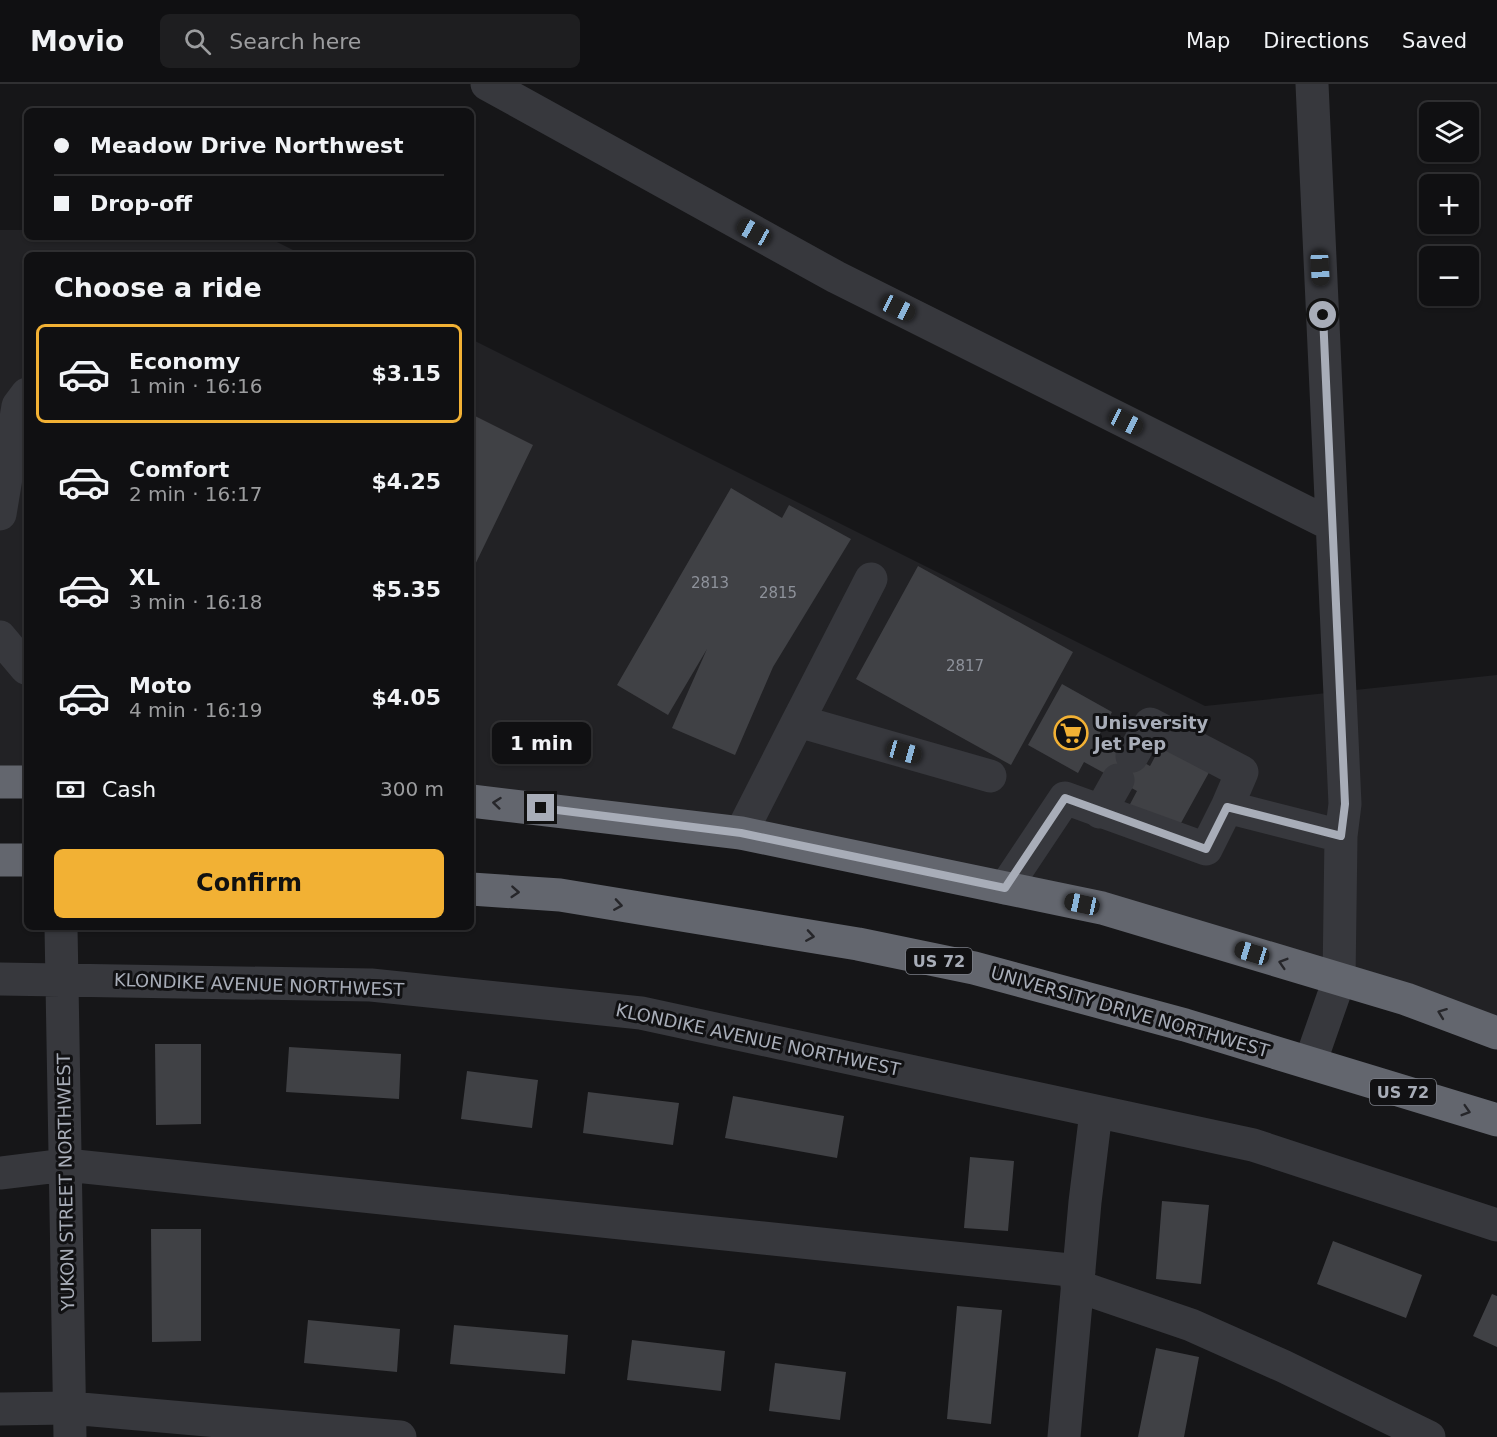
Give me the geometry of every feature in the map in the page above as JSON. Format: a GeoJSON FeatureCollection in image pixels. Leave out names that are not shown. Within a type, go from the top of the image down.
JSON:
{"type":"FeatureCollection","features":[{"type":"Feature","properties":{"kind":"highway"},"geometry":{"type":"LineString","coordinates":[[0,782],[24,782]]}},
{"type":"Feature","properties":{"kind":"highway"},"geometry":{"type":"LineString","coordinates":[[474,801],[741,833],[1102,908],[1406,999],[1497,1033]]}},
{"type":"Feature","properties":{"kind":"highway"},"geometry":{"type":"LineString","coordinates":[[0,860],[24,860]]}},
{"type":"Feature","properties":{"kind":"highway","name":"UNIVERSITY DRIVE NORTHWEST"},"geometry":{"type":"LineString","coordinates":[[474,889],[560,895],[858,944],[974,968],[1185,1025],[1497,1120]]}},
{"type":"Feature","properties":{"kind":"street"},"geometry":{"type":"LineString","coordinates":[[487,84],[836,277],[1332,525]]}},
{"type":"Feature","properties":{"kind":"street"},"geometry":{"type":"LineString","coordinates":[[1310,1063],[1339,980],[1341,836],[1345,804],[1312,84]]}},
{"type":"Feature","properties":{"kind":"street"},"geometry":{"type":"LineString","coordinates":[[0,513],[18,406],[24,398]]}},
{"type":"Feature","properties":{"kind":"street"},"geometry":{"type":"LineString","coordinates":[[741,833],[871,579]]}},
{"type":"Feature","properties":{"kind":"street"},"geometry":{"type":"LineString","coordinates":[[0,637],[24,663]]}},
{"type":"Feature","properties":{"kind":"street"},"geometry":{"type":"LineString","coordinates":[[798,721],[990,776]]}},
{"type":"Feature","properties":{"kind":"street"},"geometry":{"type":"LineString","coordinates":[[1005,888],[1065,798],[1100,812],[1206,849],[1242,772],[1150,724],[1100,812]]}},
{"type":"Feature","properties":{"kind":"street"},"geometry":{"type":"LineString","coordinates":[[1227,807],[1341,836]]}},
{"type":"Feature","properties":{"kind":"street","name":"YUKON STREET NORTHWEST"},"geometry":{"type":"LineString","coordinates":[[61,930],[70,1423]]}},
{"type":"Feature","properties":{"kind":"street","name":"KLONDIKE AVENUE NORTHWEST"},"geometry":{"type":"LineString","coordinates":[[0,979],[371,985],[641,1013],[1253,1145],[1497,1225]]}},
{"type":"Feature","properties":{"kind":"street"},"geometry":{"type":"LineString","coordinates":[[1064,1437],[1096,1112]]}},
{"type":"Feature","properties":{"kind":"street"},"geometry":{"type":"LineString","coordinates":[[0,1173],[66,1165],[1078,1279],[1191,1325],[1283,1366],[1429,1437]]}},
{"type":"Feature","properties":{"kind":"street"},"geometry":{"type":"LineString","coordinates":[[0,1409],[70,1423],[400,1437]]}},
{"type":"Feature","properties":{"kind":"shaded area"},"geometry":{"type":"Polygon","coordinates":[[[0,230],[24,230],[24,240],[273,240],[297,252],[24,252],[24,794],[0,794],[0,230]]]}},
{"type":"Feature","properties":{"kind":"shaded area"},"geometry":{"type":"Polygon","coordinates":[[[474,340],[1205,706],[1497,675],[1497,1029],[1273,948],[474,799],[474,340]]]}},
{"type":"Feature","properties":{"kind":"building"},"geometry":{"type":"Polygon","coordinates":[[[474,416],[533,445],[474,567],[474,416]]]}},
{"type":"Feature","properties":{"kind":"building"},"geometry":{"type":"Polygon","coordinates":[[[731,488],[782,518],[789,505],[851,539],[773,667],[735,755],[672,728],[707,649],[668,715],[617,685],[731,488]]]}},
{"type":"Feature","properties":{"kind":"building"},"geometry":{"type":"Polygon","coordinates":[[[918,566],[1073,652],[1011,765],[856,679],[918,566]]]}},
{"type":"Feature","properties":{"kind":"building"},"geometry":{"type":"Polygon","coordinates":[[[1062,684],[1112,712],[1098,737],[1150,766],[1164,740],[1212,767],[1176,832],[1129,806],[1137,791],[1084,762],[1078,773],[1028,745],[1062,684]]]}},
{"type":"Feature","properties":{"kind":"building"},"geometry":{"type":"Polygon","coordinates":[[[155,1044],[201,1044],[201,1124],[156,1125],[155,1044]]]}},
{"type":"Feature","properties":{"kind":"building"},"geometry":{"type":"Polygon","coordinates":[[[289,1047],[401,1054],[399,1099],[286,1092],[289,1047]]]}},
{"type":"Feature","properties":{"kind":"building"},"geometry":{"type":"Polygon","coordinates":[[[467,1071],[538,1080],[532,1128],[461,1119],[467,1071]]]}},
{"type":"Feature","properties":{"kind":"building"},"geometry":{"type":"Polygon","coordinates":[[[588,1092],[679,1103],[673,1145],[583,1133],[588,1092]]]}},
{"type":"Feature","properties":{"kind":"building"},"geometry":{"type":"Polygon","coordinates":[[[733,1096],[844,1116],[837,1158],[725,1138],[733,1096]]]}},
{"type":"Feature","properties":{"kind":"building"},"geometry":{"type":"Polygon","coordinates":[[[970,1157],[1014,1161],[1008,1231],[964,1228],[970,1157]]]}},
{"type":"Feature","properties":{"kind":"building"},"geometry":{"type":"Polygon","coordinates":[[[1162,1201],[1209,1205],[1201,1284],[1156,1279],[1162,1201]]]}},
{"type":"Feature","properties":{"kind":"building"},"geometry":{"type":"Polygon","coordinates":[[[151,1229],[201,1229],[201,1341],[152,1342],[151,1229]]]}},
{"type":"Feature","properties":{"kind":"building"},"geometry":{"type":"Polygon","coordinates":[[[1333,1241],[1422,1275],[1406,1318],[1317,1284],[1333,1241]]]}},
{"type":"Feature","properties":{"kind":"building"},"geometry":{"type":"Polygon","coordinates":[[[1492,1294],[1497,1296],[1497,1347],[1473,1336],[1492,1294]]]}},
{"type":"Feature","properties":{"kind":"building"},"geometry":{"type":"Polygon","coordinates":[[[957,1306],[1002,1310],[991,1424],[947,1419],[957,1306]]]}},
{"type":"Feature","properties":{"kind":"building"},"geometry":{"type":"Polygon","coordinates":[[[308,1320],[400,1329],[397,1372],[304,1363],[308,1320]]]}},
{"type":"Feature","properties":{"kind":"building"},"geometry":{"type":"Polygon","coordinates":[[[454,1325],[568,1335],[565,1374],[450,1364],[454,1325]]]}},
{"type":"Feature","properties":{"kind":"building"},"geometry":{"type":"Polygon","coordinates":[[[632,1340],[725,1351],[721,1391],[627,1380],[632,1340]]]}},
{"type":"Feature","properties":{"kind":"building"},"geometry":{"type":"Polygon","coordinates":[[[1156,1348],[1199,1357],[1184,1437],[1138,1437],[1156,1348]]]}},
{"type":"Feature","properties":{"kind":"building"},"geometry":{"type":"Polygon","coordinates":[[[775,1363],[846,1372],[840,1420],[769,1411],[775,1363]]]}},
{"type":"Feature","properties":{"kind":"place","name":"Unisversity Jet Pep"},"geometry":{"type":"Point","coordinates":[1071,733]}},
{"type":"Feature","properties":{"kind":"route"},"geometry":{"type":"LineString","coordinates":[[541,808],[741,833],[1005,888],[1065,798],[1206,849],[1227,807],[1341,836],[1345,804],[1323,315]]}}]}
